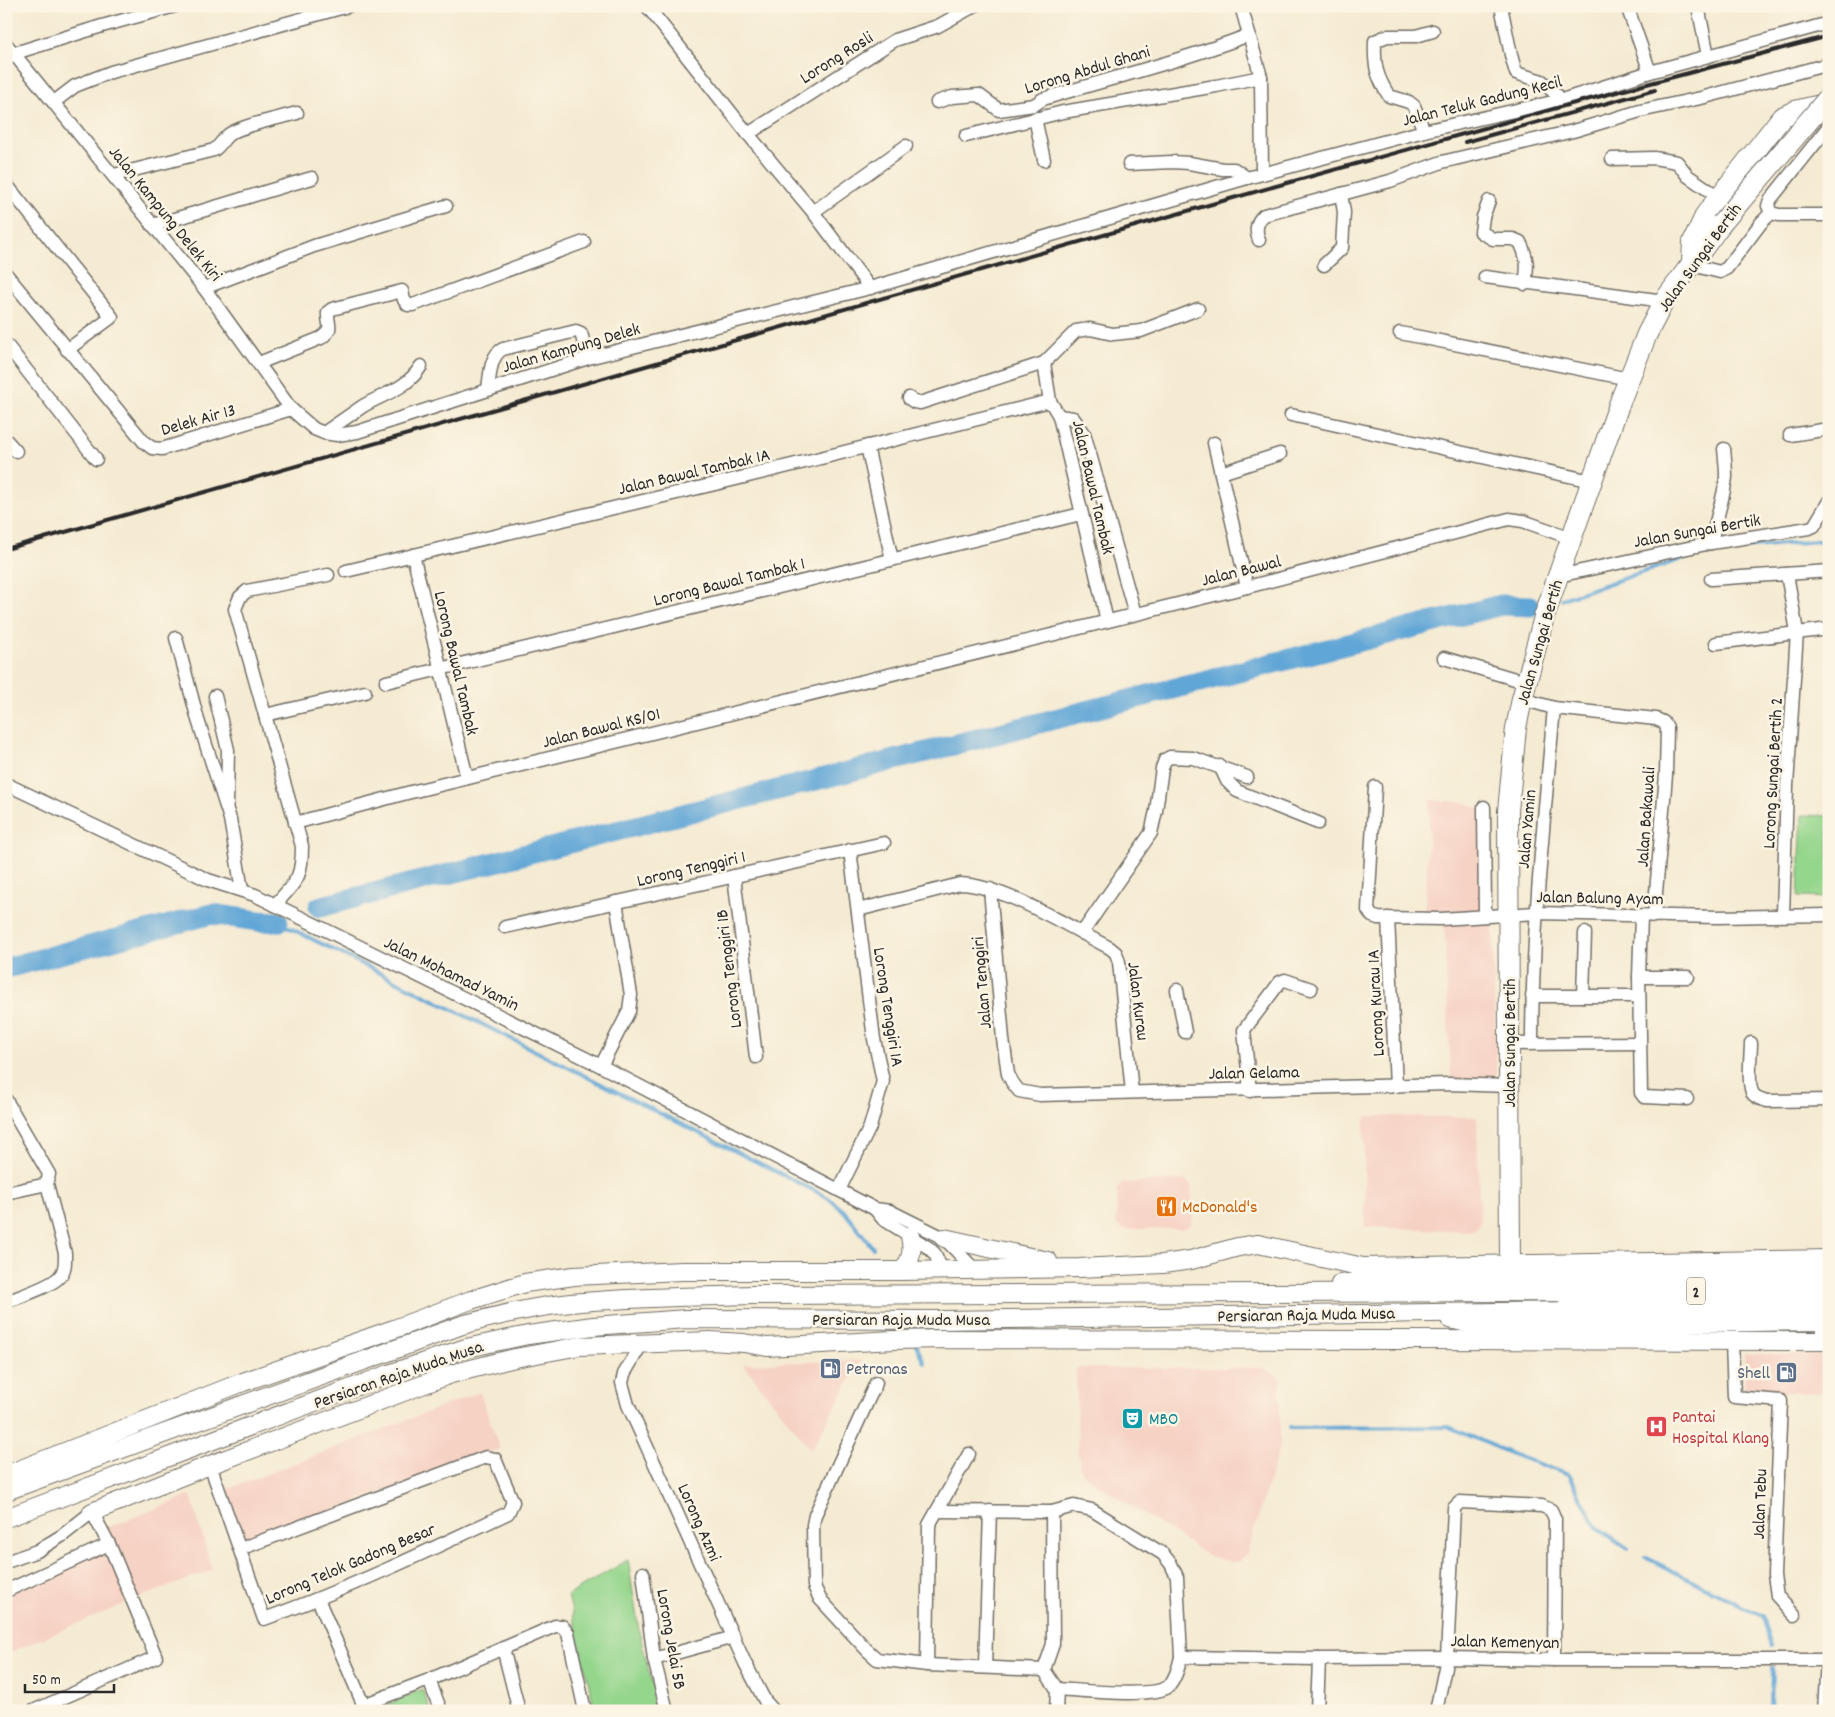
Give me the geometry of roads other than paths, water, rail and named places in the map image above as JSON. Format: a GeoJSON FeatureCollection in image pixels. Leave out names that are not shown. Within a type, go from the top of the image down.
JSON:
{"type":"FeatureCollection","features":[{"type":"Feature","properties":{"kind":"highway","name":"Persiaran Raja Muda Musa"},"geometry":{"type":"LineString","coordinates":[[1564,1292],[1829,1289]]}},
{"type":"Feature","properties":{"kind":"highway","name":"Persiaran Raja Muda Musa"},"geometry":{"type":"LineString","coordinates":[[1575,1311],[1828,1316]]}},
{"type":"Feature","properties":{"kind":"main road","name":"Jalan Sungai Bertih"},"geometry":{"type":"LineString","coordinates":[[1510,1264],[1508,811],[1516,728],[1523,690],[1571,538],[1629,379],[1647,334],[1664,301],[1721,224],[1829,97]]}},
{"type":"Feature","properties":{"kind":"main road"},"geometry":{"type":"LineString","coordinates":[[1692,265],[1693,242],[1706,214],[1782,117],[1794,110],[1829,103]]}},
{"type":"Feature","properties":{"kind":"main road"},"geometry":{"type":"LineString","coordinates":[[902,1271],[911,1258],[912,1246],[910,1236]]}},
{"type":"Feature","properties":{"kind":"main road"},"geometry":{"type":"LineString","coordinates":[[944,1238],[1078,1268]]}},
{"type":"Feature","properties":{"kind":"main road"},"geometry":{"type":"LineString","coordinates":[[6,1475],[243,1382],[471,1300],[525,1284],[574,1276],[682,1271],[902,1271],[1078,1268],[1163,1264],[1191,1260],[1238,1247],[1258,1244],[1363,1266],[1829,1259]]}},
{"type":"Feature","properties":{"kind":"main road"},"geometry":{"type":"LineString","coordinates":[[1720,1261],[1793,1273]]}},
{"type":"Feature","properties":{"kind":"main road"},"geometry":{"type":"LineString","coordinates":[[992,1295],[1030,1269]]}},
{"type":"Feature","properties":{"kind":"main road"},"geometry":{"type":"LineString","coordinates":[[1240,1294],[1383,1279],[1829,1273]]}},
{"type":"Feature","properties":{"kind":"main road","name":"Persiaran Raja Muda Musa"},"geometry":{"type":"LineString","coordinates":[[6,1491],[462,1325],[504,1314],[570,1303],[669,1297],[753,1295],[1564,1292]]}},
{"type":"Feature","properties":{"kind":"main road","name":"Persiaran Raja Muda Musa"},"geometry":{"type":"LineString","coordinates":[[6,1518],[389,1374],[466,1348],[593,1326],[686,1320],[944,1320],[1575,1311]]}},
{"type":"Feature","properties":{"kind":"main road"},"geometry":{"type":"LineString","coordinates":[[92,1512],[210,1464],[450,1374],[515,1358],[580,1346],[710,1341],[744,1343],[767,1347],[944,1339],[1826,1342],[1828,1316],[1640,1324],[1480,1326],[1466,1324],[1434,1313]]}},
{"type":"Feature","properties":{"kind":"main road"},"geometry":{"type":"LineString","coordinates":[[944,1320],[944,1339]]}},
{"type":"Feature","properties":{"kind":"main road"},"geometry":{"type":"LineString","coordinates":[[1632,1341],[1640,1324]]}},
{"type":"Feature","properties":{"kind":"street"},"geometry":{"type":"LineString","coordinates":[[10,48],[175,6]]}},
{"type":"Feature","properties":{"kind":"street"},"geometry":{"type":"LineString","coordinates":[[54,102],[70,89],[111,72],[348,6]]}},
{"type":"Feature","properties":{"kind":"street"},"geometry":{"type":"LineString","coordinates":[[646,6],[813,212],[870,288]]}},
{"type":"Feature","properties":{"kind":"street","name":"Lorong Rosli"},"geometry":{"type":"LineString","coordinates":[[748,134],[895,40],[938,26],[974,6]]}},
{"type":"Feature","properties":{"kind":"street"},"geometry":{"type":"LineString","coordinates":[[1501,6],[1516,73],[1542,81],[1562,100]]}},
{"type":"Feature","properties":{"kind":"street"},"geometry":{"type":"LineString","coordinates":[[1627,6],[1650,72]]}},
{"type":"Feature","properties":{"kind":"street"},"geometry":{"type":"LineString","coordinates":[[1698,6],[1708,56]]}},
{"type":"Feature","properties":{"kind":"street"},"geometry":{"type":"LineString","coordinates":[[1243,7],[1249,35],[1262,77],[1262,174]]}},
{"type":"Feature","properties":{"kind":"street","name":"Jalan Teluk Gadung Kecil"},"geometry":{"type":"LineString","coordinates":[[1247,178],[1424,132],[1562,100],[1650,72],[1829,24]]}},
{"type":"Feature","properties":{"kind":"street"},"geometry":{"type":"LineString","coordinates":[[1424,132],[1414,106],[1409,102],[1389,96],[1378,80],[1374,59],[1374,41],[1387,36],[1416,36],[1433,31]]}},
{"type":"Feature","properties":{"kind":"street","name":"Lorong Abdul Ghani"},"geometry":{"type":"LineString","coordinates":[[937,102],[952,97],[979,95],[999,110],[1034,105],[1043,99],[1113,77],[1155,67],[1249,35]]}},
{"type":"Feature","properties":{"kind":"street","name":"Jalan Kampung Delek Kiri"},"geometry":{"type":"LineString","coordinates":[[10,48],[204,288],[291,409]]}},
{"type":"Feature","properties":{"kind":"street"},"geometry":{"type":"LineString","coordinates":[[1259,240],[1256,233],[1259,220],[1264,215],[1390,181],[1442,162],[1573,131],[1640,111],[1701,98],[1829,64]]}},
{"type":"Feature","properties":{"kind":"street"},"geometry":{"type":"LineString","coordinates":[[966,136],[1063,112],[1262,77]]}},
{"type":"Feature","properties":{"kind":"street"},"geometry":{"type":"LineString","coordinates":[[114,175],[214,150],[221,146],[227,136],[244,128],[297,113]]}},
{"type":"Feature","properties":{"kind":"street"},"geometry":{"type":"LineString","coordinates":[[1035,118],[1044,160]]}},
{"type":"Feature","properties":{"kind":"street"},"geometry":{"type":"LineString","coordinates":[[1771,213],[1768,206],[1770,200],[1829,126]]}},
{"type":"Feature","properties":{"kind":"street"},"geometry":{"type":"LineString","coordinates":[[813,212],[906,146]]}},
{"type":"Feature","properties":{"kind":"street"},"geometry":{"type":"LineString","coordinates":[[1612,160],[1654,158],[1677,162],[1688,176],[1720,198]]}},
{"type":"Feature","properties":{"kind":"street"},"geometry":{"type":"LineString","coordinates":[[1129,164],[1190,163],[1234,169],[1247,178]]}},
{"type":"Feature","properties":{"kind":"street"},"geometry":{"type":"LineString","coordinates":[[152,225],[193,215],[252,195],[312,178]]}},
{"type":"Feature","properties":{"kind":"street","name":"Jalan Kampung Delek"},"geometry":{"type":"LineString","coordinates":[[324,433],[337,436],[357,432],[588,358],[870,288],[1247,178]]}},
{"type":"Feature","properties":{"kind":"street"},"geometry":{"type":"LineString","coordinates":[[6,184],[112,317],[67,350],[6,274]]}},
{"type":"Feature","properties":{"kind":"street"},"geometry":{"type":"LineString","coordinates":[[1324,266],[1342,248],[1344,212],[1342,194]]}},
{"type":"Feature","properties":{"kind":"street"},"geometry":{"type":"LineString","coordinates":[[1488,201],[1483,216],[1481,232],[1493,238],[1513,239],[1520,242],[1526,254],[1528,266],[1525,284]]}},
{"type":"Feature","properties":{"kind":"street"},"geometry":{"type":"LineString","coordinates":[[204,288],[314,246],[446,206]]}},
{"type":"Feature","properties":{"kind":"street"},"geometry":{"type":"LineString","coordinates":[[1771,213],[1796,216],[1829,215]]}},
{"type":"Feature","properties":{"kind":"street"},"geometry":{"type":"LineString","coordinates":[[1692,265],[1720,272],[1727,268],[1761,223],[1771,213]]}},
{"type":"Feature","properties":{"kind":"street"},"geometry":{"type":"LineString","coordinates":[[259,363],[328,334],[330,328],[328,312],[332,309],[402,291],[404,300],[408,305],[413,305],[584,242]]}},
{"type":"Feature","properties":{"kind":"street"},"geometry":{"type":"LineString","coordinates":[[1485,277],[1525,284],[1664,301]]}},
{"type":"Feature","properties":{"kind":"street"},"geometry":{"type":"LineString","coordinates":[[909,398],[914,402],[920,403],[1044,363],[1076,331],[1090,329],[1113,334],[1141,331],[1198,309]]}},
{"type":"Feature","properties":{"kind":"street"},"geometry":{"type":"LineString","coordinates":[[488,389],[494,357],[497,351],[503,349],[576,331],[581,333],[588,358]]}},
{"type":"Feature","properties":{"kind":"street"},"geometry":{"type":"LineString","coordinates":[[1400,333],[1629,379]]}},
{"type":"Feature","properties":{"kind":"street"},"geometry":{"type":"LineString","coordinates":[[6,344],[96,459]]}},
{"type":"Feature","properties":{"kind":"street","name":"Delek Air 13"},"geometry":{"type":"LineString","coordinates":[[67,350],[144,442],[152,448],[162,449],[291,409]]}},
{"type":"Feature","properties":{"kind":"street","name":"Jalan Bawal Tambak"},"geometry":{"type":"LineString","coordinates":[[1044,363],[1050,401],[1059,416],[1107,621]]}},
{"type":"Feature","properties":{"kind":"street"},"geometry":{"type":"LineString","coordinates":[[291,409],[314,429],[324,433],[364,406],[406,384],[414,378],[421,366]]}},
{"type":"Feature","properties":{"kind":"street","name":"Jalan Bawal Tambak 1A"},"geometry":{"type":"LineString","coordinates":[[346,571],[722,482],[1050,401]]}},
{"type":"Feature","properties":{"kind":"street"},"geometry":{"type":"LineString","coordinates":[[1292,415],[1592,481]]}},
{"type":"Feature","properties":{"kind":"street"},"geometry":{"type":"LineString","coordinates":[[1059,416],[1073,418],[1084,433],[1134,614]]}},
{"type":"Feature","properties":{"kind":"street"},"geometry":{"type":"LineString","coordinates":[[1790,435],[1829,429]]}},
{"type":"Feature","properties":{"kind":"street"},"geometry":{"type":"LineString","coordinates":[[6,440],[16,451]]}},
{"type":"Feature","properties":{"kind":"street"},"geometry":{"type":"LineString","coordinates":[[1214,443],[1247,587]]}},
{"type":"Feature","properties":{"kind":"street"},"geometry":{"type":"LineString","coordinates":[[867,446],[892,560]]}},
{"type":"Feature","properties":{"kind":"street"},"geometry":{"type":"LineString","coordinates":[[1711,543],[1726,477],[1724,449]]}},
{"type":"Feature","properties":{"kind":"street"},"geometry":{"type":"LineString","coordinates":[[1221,473],[1280,454]]}},
{"type":"Feature","properties":{"kind":"street","name":"Jalan Sungai Bertik"},"geometry":{"type":"LineString","coordinates":[[1558,576],[1711,543],[1809,528],[1814,526],[1829,501]]}},
{"type":"Feature","properties":{"kind":"street","name":"Lorong Bawal Tambak 1"},"geometry":{"type":"LineString","coordinates":[[386,682],[1081,514]]}},
{"type":"Feature","properties":{"kind":"street","name":"Jalan Bawal"},"geometry":{"type":"LineString","coordinates":[[917,668],[1247,587],[1509,519],[1523,521],[1571,538]]}},
{"type":"Feature","properties":{"kind":"street","name":"Lorong Bawal Tambak"},"geometry":{"type":"LineString","coordinates":[[413,555],[467,778]]}},
{"type":"Feature","properties":{"kind":"street"},"geometry":{"type":"LineString","coordinates":[[1711,579],[1829,571]]}},
{"type":"Feature","properties":{"kind":"street"},"geometry":{"type":"LineString","coordinates":[[275,905],[296,881],[300,871],[302,846],[235,609],[240,596],[247,591],[328,574]]}},
{"type":"Feature","properties":{"kind":"street","name":"Lorong Sungai Bertih 2"},"geometry":{"type":"LineString","coordinates":[[1783,915],[1787,786],[1797,632],[1787,574]]}},
{"type":"Feature","properties":{"kind":"street"},"geometry":{"type":"LineString","coordinates":[[1716,643],[1829,629]]}},
{"type":"Feature","properties":{"kind":"street"},"geometry":{"type":"LineString","coordinates":[[176,638],[198,720],[227,811],[242,890]]}},
{"type":"Feature","properties":{"kind":"street"},"geometry":{"type":"LineString","coordinates":[[1444,658],[1523,690],[1554,708]]}},
{"type":"Feature","properties":{"kind":"street","name":"Jalan Bawal KS/01"},"geometry":{"type":"LineString","coordinates":[[295,823],[467,778],[917,668]]}},
{"type":"Feature","properties":{"kind":"street"},"geometry":{"type":"LineString","coordinates":[[265,716],[365,692]]}},
{"type":"Feature","properties":{"kind":"street"},"geometry":{"type":"LineString","coordinates":[[215,696],[228,750],[227,811]]}},
{"type":"Feature","properties":{"kind":"street","name":"Jalan Bakawali"},"geometry":{"type":"LineString","coordinates":[[1554,708],[1656,719],[1663,722],[1667,727],[1666,775],[1639,977],[1642,1093],[1644,1097],[1687,1099]]}},
{"type":"Feature","properties":{"kind":"street","name":"Jalan Yamin"},"geometry":{"type":"LineString","coordinates":[[1532,1044],[1536,913],[1554,708]]}},
{"type":"Feature","properties":{"kind":"street"},"geometry":{"type":"LineString","coordinates":[[1082,933],[1151,833],[1165,760],[1170,757],[1193,758],[1247,777]]}},
{"type":"Feature","properties":{"kind":"street"},"geometry":{"type":"LineString","coordinates":[[1220,766],[1227,781],[1237,791],[1318,824]]}},
{"type":"Feature","properties":{"kind":"street","name":"Jalan Mohamad Yamin"},"geometry":{"type":"LineString","coordinates":[[6,784],[208,880],[242,890],[275,905],[601,1066],[875,1209],[890,1211],[944,1238],[974,1269]]}},
{"type":"Feature","properties":{"kind":"street","name":"Jalan Balung Ayam"},"geometry":{"type":"LineString","coordinates":[[1375,788],[1368,910],[1372,916],[1378,918],[1441,919],[1536,913],[1717,917],[1829,914]]}},
{"type":"Feature","properties":{"kind":"street"},"geometry":{"type":"LineString","coordinates":[[1484,807],[1485,916]]}},
{"type":"Feature","properties":{"kind":"street","name":"Lorong Tenggiri 1"},"geometry":{"type":"LineString","coordinates":[[505,927],[884,843]]}},
{"type":"Feature","properties":{"kind":"street","name":"Lorong Tenggiri 1A"},"geometry":{"type":"LineString","coordinates":[[839,1190],[870,1127],[883,1081],[874,1039],[850,850]]}},
{"type":"Feature","properties":{"kind":"street","name":"Lorong Tenggiri 1B"},"geometry":{"type":"LineString","coordinates":[[734,876],[756,1057]]}},
{"type":"Feature","properties":{"kind":"street","name":"Jalan Kurau"},"geometry":{"type":"LineString","coordinates":[[858,910],[960,884],[974,884],[1012,898],[1110,948],[1116,953],[1119,962],[1132,1092]]}},
{"type":"Feature","properties":{"kind":"street","name":"Jalan Tenggiri"},"geometry":{"type":"LineString","coordinates":[[990,889],[1008,1074]]}},
{"type":"Feature","properties":{"kind":"street"},"geometry":{"type":"LineString","coordinates":[[601,1066],[626,1018],[631,995],[616,902]]}},
{"type":"Feature","properties":{"kind":"street","name":"Lorong Kurau 1A"},"geometry":{"type":"LineString","coordinates":[[1388,918],[1396,1086]]}},
{"type":"Feature","properties":{"kind":"street"},"geometry":{"type":"LineString","coordinates":[[1583,996],[1585,934]]}},
{"type":"Feature","properties":{"kind":"street"},"geometry":{"type":"LineString","coordinates":[[1639,977],[1688,977]]}},
{"type":"Feature","properties":{"kind":"street"},"geometry":{"type":"LineString","coordinates":[[1250,1091],[1244,1030],[1280,982],[1285,980],[1311,989]]}},
{"type":"Feature","properties":{"kind":"street"},"geometry":{"type":"LineString","coordinates":[[1177,990],[1185,1032]]}},
{"type":"Feature","properties":{"kind":"street"},"geometry":{"type":"LineString","coordinates":[[1532,996],[1639,996]]}},
{"type":"Feature","properties":{"kind":"street"},"geometry":{"type":"LineString","coordinates":[[1509,1044],[1640,1043]]}},
{"type":"Feature","properties":{"kind":"street"},"geometry":{"type":"LineString","coordinates":[[1751,1043],[1750,1084],[1753,1093],[1759,1099],[1767,1101],[1829,1100]]}},
{"type":"Feature","properties":{"kind":"street","name":"Jalan Gelama"},"geometry":{"type":"LineString","coordinates":[[1008,1074],[1020,1091],[1040,1095],[1250,1091],[1449,1084],[1509,1086]]}},
{"type":"Feature","properties":{"kind":"street"},"geometry":{"type":"LineString","coordinates":[[6,1100],[49,1174],[47,1184],[65,1253],[65,1264],[61,1276],[52,1283],[6,1302]]}},
{"type":"Feature","properties":{"kind":"street"},"geometry":{"type":"LineString","coordinates":[[6,1193],[47,1184]]}},
{"type":"Feature","properties":{"kind":"street","name":"Jalan Mohamad Yamin"},"geometry":{"type":"LineString","coordinates":[[875,1209],[883,1219],[929,1248],[935,1254],[942,1270]]}},
{"type":"Feature","properties":{"kind":"street","name":"Jalan Tebu"},"geometry":{"type":"LineString","coordinates":[[1732,1342],[1734,1397],[1781,1401],[1774,1575],[1777,1596],[1794,1615]]}},
{"type":"Feature","properties":{"kind":"street","name":"Lorong Azmi"},"geometry":{"type":"LineString","coordinates":[[642,1343],[624,1374],[622,1383],[628,1405],[734,1637],[765,1701],[774,1711]]}},
{"type":"Feature","properties":{"kind":"street"},"geometry":{"type":"LineString","coordinates":[[876,1383],[815,1515],[813,1525],[814,1586],[820,1599],[877,1659],[927,1664],[1044,1670]]}},
{"type":"Feature","properties":{"kind":"street"},"geometry":{"type":"LineString","coordinates":[[927,1664],[929,1525],[969,1454]]}},
{"type":"Feature","properties":{"kind":"street","name":"Lorong Telok Gadong Besar"},"geometry":{"type":"LineString","coordinates":[[210,1464],[264,1618],[318,1599],[508,1513],[513,1502],[495,1459],[486,1457],[240,1549]]}},
{"type":"Feature","properties":{"kind":"street"},"geometry":{"type":"LineString","coordinates":[[1436,1711],[1447,1658],[1454,1508],[1460,1502],[1542,1506],[1551,1510],[1555,1519],[1554,1660]]}},
{"type":"Feature","properties":{"kind":"street"},"geometry":{"type":"LineString","coordinates":[[937,1511],[1052,1512],[1074,1506],[1092,1510],[1163,1554],[1171,1564],[1177,1577],[1182,1657],[1178,1670],[1169,1686],[1157,1692],[1057,1689]]}},
{"type":"Feature","properties":{"kind":"street"},"geometry":{"type":"LineString","coordinates":[[985,1667],[990,1511]]}},
{"type":"Feature","properties":{"kind":"street"},"geometry":{"type":"LineString","coordinates":[[6,1562],[37,1551],[63,1535],[92,1512],[109,1544],[156,1657],[32,1711]]}},
{"type":"Feature","properties":{"kind":"street"},"geometry":{"type":"LineString","coordinates":[[1044,1670],[1053,1644],[1052,1512]]}},
{"type":"Feature","properties":{"kind":"street"},"geometry":{"type":"LineString","coordinates":[[6,1590],[109,1544]]}},
{"type":"Feature","properties":{"kind":"street","name":"Lorong Jelai 5B"},"geometry":{"type":"LineString","coordinates":[[643,1573],[654,1659],[667,1711]]}},
{"type":"Feature","properties":{"kind":"street"},"geometry":{"type":"LineString","coordinates":[[318,1599],[365,1708],[555,1626],[562,1626],[568,1633],[585,1711]]}},
{"type":"Feature","properties":{"kind":"street"},"geometry":{"type":"LineString","coordinates":[[654,1659],[734,1637]]}},
{"type":"Feature","properties":{"kind":"street"},"geometry":{"type":"LineString","coordinates":[[503,1648],[519,1711]]}},
{"type":"Feature","properties":{"kind":"street","name":"Jalan Kemenyan"},"geometry":{"type":"LineString","coordinates":[[1182,1657],[1828,1660]]}},
{"type":"Feature","properties":{"kind":"street"},"geometry":{"type":"LineString","coordinates":[[1317,1711],[1320,1659]]}},
{"type":"Feature","properties":{"kind":"street"},"geometry":{"type":"LineString","coordinates":[[1824,1711],[1828,1660]]}},
{"type":"Feature","properties":{"kind":"street"},"geometry":{"type":"LineString","coordinates":[[1044,1670],[1057,1689],[1056,1711]]}},
{"type":"Feature","properties":{"kind":"street"},"geometry":{"type":"LineString","coordinates":[[429,1680],[441,1711]]}},
{"type":"Feature","properties":{"kind":"waterway"},"geometry":{"type":"LineString","coordinates":[[1562,599],[1706,551],[1829,540]]}},
{"type":"Feature","properties":{"kind":"waterway"},"geometry":{"type":"LineString","coordinates":[[319,907],[1501,605],[1530,606]]}},
{"type":"Feature","properties":{"kind":"waterway"},"geometry":{"type":"LineString","coordinates":[[6,968],[212,914],[278,922]]}},
{"type":"Feature","properties":{"kind":"waterway"},"geometry":{"type":"LineString","coordinates":[[278,922],[827,1197],[844,1211],[873,1248]]}},
{"type":"Feature","properties":{"kind":"waterway"},"geometry":{"type":"LineString","coordinates":[[916,1344],[924,1363]]}},
{"type":"Feature","properties":{"kind":"waterway"},"geometry":{"type":"LineString","coordinates":[[1290,1428],[1449,1427],[1568,1475],[1598,1528],[1627,1548]]}},
{"type":"Feature","properties":{"kind":"waterway"},"geometry":{"type":"LineString","coordinates":[[1645,1557],[1762,1616],[1771,1646]]}},
{"type":"Feature","properties":{"kind":"waterway"},"geometry":{"type":"LineString","coordinates":[[1771,1711],[1772,1667]]}},
{"type":"Feature","properties":{"kind":"railway"},"geometry":{"type":"LineString","coordinates":[[6,549],[1226,200],[1571,104],[1829,36]]}},
{"type":"Feature","properties":{"kind":"railway"},"geometry":{"type":"LineString","coordinates":[[1465,142],[1655,90]]}},
{"type":"Feature","properties":{"kind":"place","name":"McDonald's"},"geometry":{"type":"Point","coordinates":[1166,1206]}},
{"type":"Feature","properties":{"kind":"place","name":"Petronas"},"geometry":{"type":"Point","coordinates":[830,1368]}},
{"type":"Feature","properties":{"kind":"place","name":"Shell"},"geometry":{"type":"Point","coordinates":[1786,1372]}},
{"type":"Feature","properties":{"kind":"place","name":"MBO"},"geometry":{"type":"Point","coordinates":[1133,1418]}},
{"type":"Feature","properties":{"kind":"place","name":"Pantai Hospital Klang"},"geometry":{"type":"Point","coordinates":[1656,1426]}}]}
